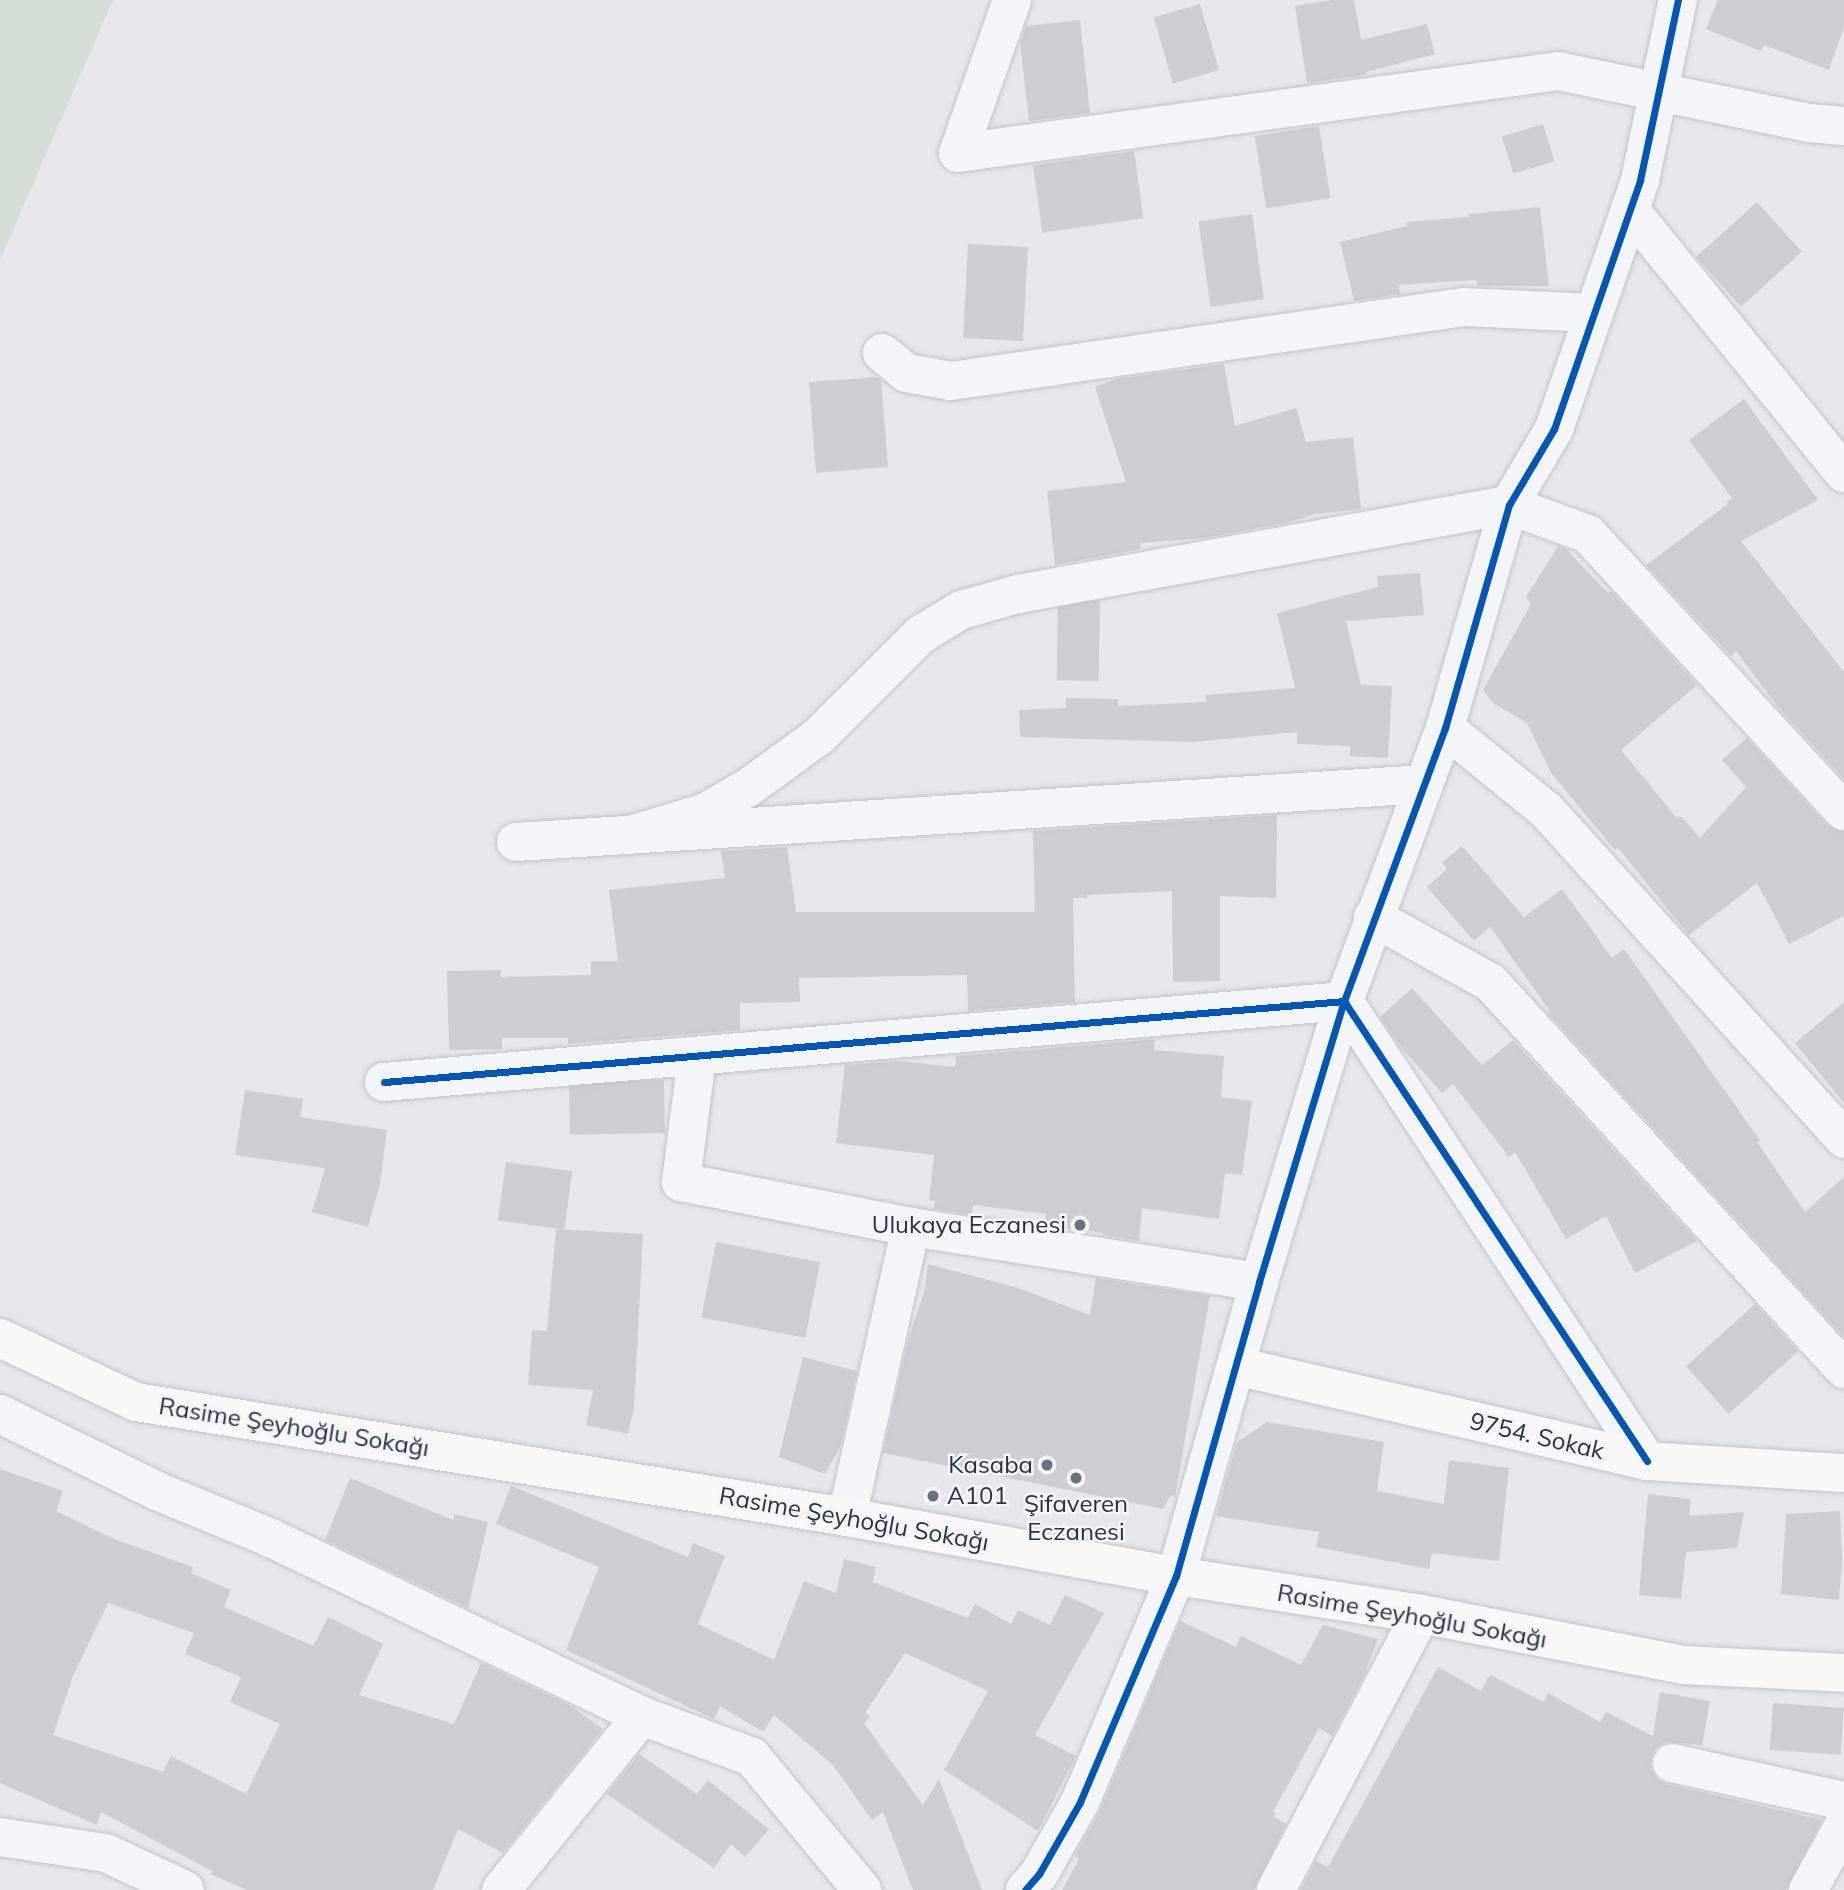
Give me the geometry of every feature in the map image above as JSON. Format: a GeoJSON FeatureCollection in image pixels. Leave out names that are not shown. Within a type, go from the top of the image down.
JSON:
{"type":"FeatureCollection","features":[{"type":"Feature","properties":{"kind":"main road","name":"Rasime Şeyhoğlu Sokağı"},"geometry":{"type":"LineString","coordinates":[[0,1338],[136,1402],[847,1517],[1176,1576],[1421,1615],[1683,1665],[1844,1673]]}},
{"type":"Feature","properties":{"kind":"main road","name":"9754. Sokak"},"geometry":{"type":"LineString","coordinates":[[1236,1366],[1647,1461],[1844,1473]]}},
{"type":"Feature","properties":{"kind":"street"},"geometry":{"type":"LineString","coordinates":[[1012,0],[958,153],[1558,71],[1827,125],[1844,156]]}},
{"type":"Feature","properties":{"kind":"street"},"geometry":{"type":"LineString","coordinates":[[1025,1890],[1039,1874],[1080,1802],[1176,1576],[1259,1282],[1344,1001],[1445,728],[1509,505],[1554,429],[1640,180],[1678,0]]}},
{"type":"Feature","properties":{"kind":"street"},"geometry":{"type":"LineString","coordinates":[[1630,209],[1844,473]]}},
{"type":"Feature","properties":{"kind":"street"},"geometry":{"type":"LineString","coordinates":[[882,353],[907,373],[951,381],[1464,307],[1594,313]]}},
{"type":"Feature","properties":{"kind":"street"},"geometry":{"type":"LineString","coordinates":[[630,835],[704,813],[749,787],[819,736],[920,635],[961,610],[1018,594],[1509,505],[1588,534],[1844,811]]}},
{"type":"Feature","properties":{"kind":"street"},"geometry":{"type":"LineString","coordinates":[[1445,728],[1546,810],[1844,1139]]}},
{"type":"Feature","properties":{"kind":"street"},"geometry":{"type":"LineString","coordinates":[[516,842],[1424,784]]}},
{"type":"Feature","properties":{"kind":"street"},"geometry":{"type":"LineString","coordinates":[[1373,917],[1491,983],[1844,1369]]}},
{"type":"Feature","properties":{"kind":"street"},"geometry":{"type":"LineString","coordinates":[[384,1082],[1344,1001]]}},
{"type":"Feature","properties":{"kind":"street"},"geometry":{"type":"LineString","coordinates":[[1344,1001],[1647,1461]]}},
{"type":"Feature","properties":{"kind":"street"},"geometry":{"type":"LineString","coordinates":[[697,1057],[681,1182],[911,1227],[1259,1282]]}},
{"type":"Feature","properties":{"kind":"street"},"geometry":{"type":"LineString","coordinates":[[847,1517],[911,1227]]}},
{"type":"Feature","properties":{"kind":"street"},"geometry":{"type":"LineString","coordinates":[[0,1414],[159,1492],[271,1538],[642,1716],[752,1757],[862,1890]]}},
{"type":"Feature","properties":{"kind":"street"},"geometry":{"type":"LineString","coordinates":[[1276,1890],[1421,1615]]}},
{"type":"Feature","properties":{"kind":"street"},"geometry":{"type":"LineString","coordinates":[[501,1890],[642,1716]]}},
{"type":"Feature","properties":{"kind":"street"},"geometry":{"type":"LineString","coordinates":[[1672,1763],[1844,1801]]}},
{"type":"Feature","properties":{"kind":"street"},"geometry":{"type":"LineString","coordinates":[[1808,1890],[1844,1825]]}},
{"type":"Feature","properties":{"kind":"street"},"geometry":{"type":"LineString","coordinates":[[0,1837],[106,1853],[185,1890]]}},
{"type":"Feature","properties":{"kind":"shaded area"},"geometry":{"type":"Polygon","coordinates":[[[0,0],[113,0],[0,260],[0,0]]]}},
{"type":"Feature","properties":{"kind":"building"},"geometry":{"type":"Polygon","coordinates":[[[1332,0],[1354,0],[1361,40],[1427,24],[1435,54],[1366,72],[1366,75],[1307,83],[1295,6],[1332,0]]]}},
{"type":"Feature","properties":{"kind":"building"},"geometry":{"type":"Polygon","coordinates":[[[1718,0],[1844,0],[1844,27],[1829,70],[1764,45],[1761,51],[1706,29],[1718,0]]]}},
{"type":"Feature","properties":{"kind":"building"},"geometry":{"type":"Polygon","coordinates":[[[1200,4],[1219,70],[1173,84],[1154,17],[1200,4]]]}},
{"type":"Feature","properties":{"kind":"building"},"geometry":{"type":"Polygon","coordinates":[[[1080,20],[1090,113],[1029,121],[1020,43],[1026,26],[1080,20]]]}},
{"type":"Feature","properties":{"kind":"building"},"geometry":{"type":"Polygon","coordinates":[[[1543,124],[1554,161],[1513,174],[1502,137],[1543,124]]]}},
{"type":"Feature","properties":{"kind":"building"},"geometry":{"type":"Polygon","coordinates":[[[1319,126],[1330,198],[1266,208],[1255,136],[1319,126]]]}},
{"type":"Feature","properties":{"kind":"building"},"geometry":{"type":"Polygon","coordinates":[[[1134,151],[1143,218],[1042,233],[1033,165],[1134,151]]]}},
{"type":"Feature","properties":{"kind":"building"},"geometry":{"type":"Polygon","coordinates":[[[1757,202],[1802,252],[1741,307],[1696,257],[1757,202]]]}},
{"type":"Feature","properties":{"kind":"building"},"geometry":{"type":"Polygon","coordinates":[[[1540,207],[1549,286],[1477,286],[1477,280],[1399,285],[1400,294],[1354,301],[1340,242],[1407,226],[1407,222],[1540,207]]]}},
{"type":"Feature","properties":{"kind":"building"},"geometry":{"type":"Polygon","coordinates":[[[1252,214],[1264,299],[1210,307],[1199,222],[1252,214]]]}},
{"type":"Feature","properties":{"kind":"building"},"geometry":{"type":"Polygon","coordinates":[[[968,244],[1028,247],[1023,341],[963,338],[968,244]]]}},
{"type":"Feature","properties":{"kind":"building"},"geometry":{"type":"Polygon","coordinates":[[[1224,364],[1235,426],[1296,408],[1306,442],[1353,437],[1361,509],[1315,514],[1286,523],[1205,538],[1140,543],[1141,549],[1055,565],[1047,491],[1126,482],[1095,387],[1116,379],[1224,364]]]}},
{"type":"Feature","properties":{"kind":"building"},"geometry":{"type":"Polygon","coordinates":[[[876,377],[881,380],[888,467],[816,473],[809,382],[876,377]]]}},
{"type":"Feature","properties":{"kind":"building"},"geometry":{"type":"Polygon","coordinates":[[[1744,399],[1818,500],[1741,541],[1844,672],[1844,779],[1778,707],[1736,651],[1731,656],[1646,565],[1728,504],[1727,501],[1732,498],[1689,440],[1744,399]]]}},
{"type":"Feature","properties":{"kind":"building"},"geometry":{"type":"Polygon","coordinates":[[[1558,546],[1566,549],[1608,593],[1611,591],[1697,685],[1621,750],[1676,817],[1682,817],[1700,838],[1746,787],[1722,760],[1747,738],[1828,826],[1844,832],[1844,916],[1789,944],[1757,883],[1689,935],[1618,848],[1615,850],[1551,773],[1527,723],[1493,703],[1483,690],[1531,604],[1526,597],[1558,546]]]}},
{"type":"Feature","properties":{"kind":"building"},"geometry":{"type":"Polygon","coordinates":[[[1420,573],[1424,615],[1346,621],[1361,685],[1392,686],[1388,758],[1350,756],[1350,746],[1297,744],[1297,732],[1193,742],[1020,737],[1019,710],[1066,708],[1066,698],[1118,699],[1118,706],[1206,702],[1205,695],[1295,688],[1277,613],[1378,587],[1377,576],[1420,573]]]}},
{"type":"Feature","properties":{"kind":"building"},"geometry":{"type":"Polygon","coordinates":[[[1058,600],[1100,601],[1099,681],[1057,680],[1058,600]]]}},
{"type":"Feature","properties":{"kind":"building"},"geometry":{"type":"Polygon","coordinates":[[[1277,815],[1276,898],[1220,896],[1220,981],[1173,982],[1172,891],[1087,895],[1087,898],[1073,898],[1075,1002],[968,1011],[967,975],[799,978],[800,1002],[740,1003],[740,1030],[568,1044],[568,1038],[502,1038],[502,1049],[449,1050],[447,971],[501,970],[501,977],[591,975],[591,961],[618,961],[609,890],[725,878],[721,851],[787,847],[796,912],[1035,912],[1033,831],[1277,815]]]}},
{"type":"Feature","properties":{"kind":"building"},"geometry":{"type":"Polygon","coordinates":[[[1462,846],[1524,917],[1562,889],[1612,958],[1624,949],[1760,1140],[1757,1142],[1805,1212],[1844,1177],[1844,1337],[1548,1013],[1550,1011],[1490,927],[1474,941],[1427,887],[1447,869],[1442,862],[1462,846]]]}},
{"type":"Feature","properties":{"kind":"building"},"geometry":{"type":"Polygon","coordinates":[[[1412,988],[1482,1065],[1513,1040],[1697,1241],[1635,1273],[1606,1216],[1566,1239],[1515,1152],[1509,1157],[1453,1084],[1442,1093],[1400,1046],[1380,1017],[1412,988]]]}},
{"type":"Feature","properties":{"kind":"building"},"geometry":{"type":"Polygon","coordinates":[[[1844,1002],[1844,1103],[1795,1043],[1844,1002]]]}},
{"type":"Feature","properties":{"kind":"building"},"geometry":{"type":"Polygon","coordinates":[[[1155,1039],[1154,1050],[1224,1056],[1221,1097],[1252,1101],[1242,1175],[1225,1173],[1219,1219],[1142,1208],[1139,1241],[1103,1235],[1104,1233],[1045,1226],[1046,1214],[973,1205],[972,1215],[934,1209],[935,1201],[929,1200],[934,1155],[836,1143],[845,1065],[899,1061],[955,1067],[956,1056],[1155,1039]]]}},
{"type":"Feature","properties":{"kind":"building"},"geometry":{"type":"Polygon","coordinates":[[[664,1080],[665,1133],[570,1135],[569,1082],[664,1080]]]}},
{"type":"Feature","properties":{"kind":"building"},"geometry":{"type":"Polygon","coordinates":[[[245,1090],[303,1099],[300,1117],[387,1130],[380,1184],[368,1227],[312,1212],[325,1168],[235,1155],[245,1090]]]}},
{"type":"Feature","properties":{"kind":"building"},"geometry":{"type":"Polygon","coordinates":[[[506,1162],[572,1171],[564,1230],[498,1220],[506,1162]]]}},
{"type":"Feature","properties":{"kind":"building"},"geometry":{"type":"Polygon","coordinates":[[[556,1229],[643,1234],[634,1408],[628,1434],[586,1425],[593,1390],[528,1385],[532,1330],[547,1331],[556,1229]]]}},
{"type":"Feature","properties":{"kind":"building"},"geometry":{"type":"Polygon","coordinates":[[[716,1242],[820,1262],[805,1338],[701,1318],[716,1242]]]}},
{"type":"Feature","properties":{"kind":"building"},"geometry":{"type":"Polygon","coordinates":[[[928,1264],[1015,1287],[1090,1315],[1096,1278],[1210,1296],[1175,1497],[1171,1495],[1163,1509],[883,1453],[907,1344],[925,1289],[928,1264]]]}},
{"type":"Feature","properties":{"kind":"building"},"geometry":{"type":"Polygon","coordinates":[[[1755,1304],[1798,1352],[1729,1414],[1686,1366],[1755,1304]]]}},
{"type":"Feature","properties":{"kind":"building"},"geometry":{"type":"Polygon","coordinates":[[[803,1357],[857,1371],[841,1445],[825,1474],[779,1457],[803,1357]]]}},
{"type":"Feature","properties":{"kind":"building"},"geometry":{"type":"Polygon","coordinates":[[[1267,1422],[1384,1442],[1377,1491],[1444,1504],[1449,1460],[1509,1468],[1499,1561],[1432,1553],[1429,1569],[1316,1547],[1319,1532],[1216,1516],[1237,1442],[1267,1422]]]}},
{"type":"Feature","properties":{"kind":"building"},"geometry":{"type":"Polygon","coordinates":[[[0,1469],[63,1491],[56,1511],[114,1539],[193,1567],[191,1573],[231,1590],[224,1607],[313,1646],[328,1617],[383,1644],[359,1695],[454,1724],[481,1663],[569,1705],[603,1729],[503,1853],[458,1829],[433,1890],[247,1890],[210,1874],[212,1871],[101,1812],[97,1825],[0,1783],[0,1469]],[[108,1603],[73,1676],[53,1735],[163,1772],[171,1756],[246,1794],[280,1724],[230,1702],[241,1677],[185,1654],[194,1633],[108,1603]]]}},
{"type":"Feature","properties":{"kind":"building"},"geometry":{"type":"Polygon","coordinates":[[[350,1478],[453,1520],[454,1514],[488,1522],[468,1608],[325,1540],[350,1478]]]}},
{"type":"Feature","properties":{"kind":"building"},"geometry":{"type":"Polygon","coordinates":[[[511,1486],[688,1557],[693,1543],[725,1556],[698,1624],[774,1660],[804,1581],[836,1593],[844,1559],[876,1567],[873,1582],[968,1618],[975,1604],[1011,1624],[1018,1610],[1050,1625],[1065,1595],[1104,1613],[1035,1735],[1076,1756],[1038,1831],[944,1770],[988,1691],[905,1653],[865,1713],[870,1717],[864,1723],[923,1805],[939,1779],[982,1890],[913,1890],[883,1812],[872,1820],[833,1765],[774,1715],[763,1732],[720,1706],[714,1719],[566,1650],[599,1567],[496,1524],[511,1486]]]}},
{"type":"Feature","properties":{"kind":"building"},"geometry":{"type":"Polygon","coordinates":[[[1648,1494],[1691,1499],[1689,1516],[1744,1512],[1737,1548],[1686,1552],[1681,1599],[1639,1595],[1648,1494]]]}},
{"type":"Feature","properties":{"kind":"building"},"geometry":{"type":"Polygon","coordinates":[[[1840,1511],[1842,1560],[1839,1600],[1781,1594],[1786,1514],[1840,1511]]]}},
{"type":"Feature","properties":{"kind":"building"},"geometry":{"type":"Polygon","coordinates":[[[1180,1621],[1236,1647],[1241,1636],[1301,1665],[1323,1625],[1378,1639],[1362,1680],[1332,1736],[1319,1728],[1273,1812],[1276,1813],[1274,1817],[1286,1824],[1254,1890],[1062,1890],[1079,1859],[1075,1856],[1100,1811],[1180,1621]]]}},
{"type":"Feature","properties":{"kind":"building"},"geometry":{"type":"Polygon","coordinates":[[[1438,1667],[1481,1691],[1490,1675],[1544,1702],[1548,1693],[1600,1722],[1606,1712],[1653,1736],[1660,1692],[1710,1701],[1702,1745],[1665,1742],[1655,1749],[1651,1758],[1651,1770],[1658,1780],[1822,1820],[1786,1890],[1301,1890],[1316,1861],[1328,1867],[1438,1667]]]}},
{"type":"Feature","properties":{"kind":"building"},"geometry":{"type":"Polygon","coordinates":[[[1773,1703],[1844,1708],[1841,1755],[1770,1750],[1773,1703]]]}},
{"type":"Feature","properties":{"kind":"building"},"geometry":{"type":"Polygon","coordinates":[[[639,1754],[697,1794],[708,1780],[769,1829],[745,1857],[731,1844],[714,1868],[607,1794],[639,1754]]]}},
{"type":"Feature","properties":{"kind":"cycle path"},"geometry":{"type":"LineString","coordinates":[[384,1082],[1344,1001],[1445,728],[1509,505],[1554,429],[1640,180],[1678,0]]}},
{"type":"Feature","properties":{"kind":"cycle path"},"geometry":{"type":"LineString","coordinates":[[1025,1890],[1039,1874],[1080,1802],[1176,1576],[1259,1282],[1344,1001],[1647,1461]]}},
{"type":"Feature","properties":{"kind":"place","name":"Ulukaya Eczanesi"},"geometry":{"type":"Point","coordinates":[1080,1225]}},
{"type":"Feature","properties":{"kind":"place","name":"Kasaba"},"geometry":{"type":"Point","coordinates":[1047,1465]}},
{"type":"Feature","properties":{"kind":"place","name":"Şifaveren Eczanesi"},"geometry":{"type":"Point","coordinates":[1076,1478]}},
{"type":"Feature","properties":{"kind":"place","name":"A101"},"geometry":{"type":"Point","coordinates":[933,1496]}}]}
